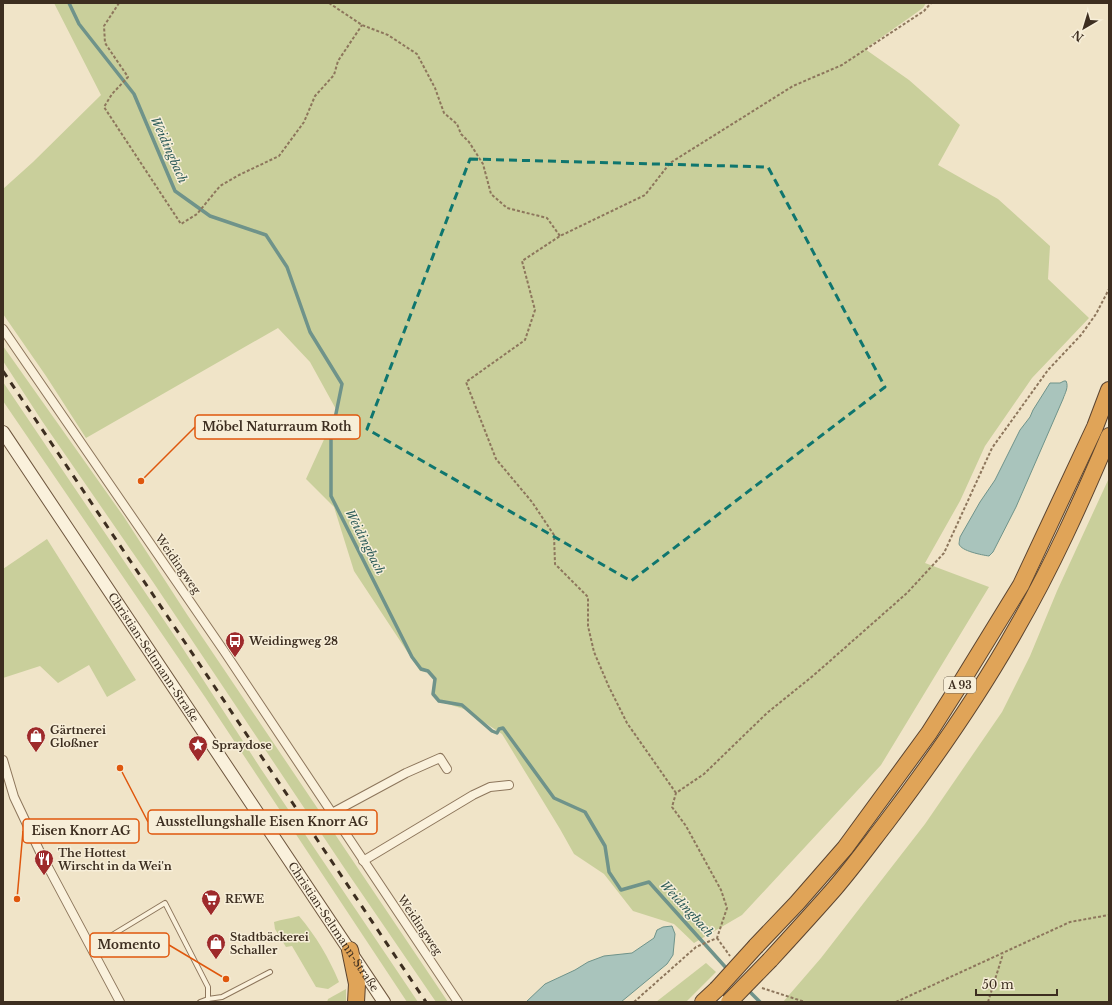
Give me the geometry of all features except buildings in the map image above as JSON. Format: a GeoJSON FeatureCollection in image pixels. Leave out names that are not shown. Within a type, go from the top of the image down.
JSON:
{"type":"FeatureCollection","features":[{"type":"Feature","properties":{"kind":"highway","name":"A 93"},"geometry":{"type":"LineString","coordinates":[[703,1002],[717,989],[797,903],[845,848],[928,733],[1021,585],[1095,427],[1109,390]]}},
{"type":"Feature","properties":{"kind":"highway","name":"A 93"},"geometry":{"type":"LineString","coordinates":[[729,1002],[770,960],[836,887],[919,779],[975,696],[1016,629],[1052,560],[1078,509],[1109,436]]}},
{"type":"Feature","properties":{"kind":"highway"},"geometry":{"type":"LineString","coordinates":[[350,950],[357,984],[356,1002]]}},
{"type":"Feature","properties":{"kind":"main road","name":"Christian-Seltmann-Straße"},"geometry":{"type":"LineString","coordinates":[[3,432],[384,1002]]}},
{"type":"Feature","properties":{"kind":"street","name":"Weidingweg"},"geometry":{"type":"LineString","coordinates":[[3,329],[214,636],[458,1002]]}},
{"type":"Feature","properties":{"kind":"street"},"geometry":{"type":"LineString","coordinates":[[332,813],[406,773],[440,758],[447,769]]}},
{"type":"Feature","properties":{"kind":"street"},"geometry":{"type":"LineString","coordinates":[[3,760],[17,804],[40,852],[120,1002]]}},
{"type":"Feature","properties":{"kind":"street"},"geometry":{"type":"LineString","coordinates":[[363,861],[473,795],[490,787],[509,785]]}},
{"type":"Feature","properties":{"kind":"lane"},"geometry":{"type":"LineString","coordinates":[[90,946],[104,940],[165,902],[208,987],[208,999]]}},
{"type":"Feature","properties":{"kind":"lane"},"geometry":{"type":"LineString","coordinates":[[200,1002],[222,997],[270,972]]}},
{"type":"Feature","properties":{"kind":"path"},"geometry":{"type":"LineString","coordinates":[[119,3],[104,26],[105,43],[128,77],[104,107],[181,224],[197,214],[220,186],[279,156],[304,122],[315,96],[334,75],[338,61],[362,25]]}},
{"type":"Feature","properties":{"kind":"path"},"geometry":{"type":"LineString","coordinates":[[329,3],[362,25],[388,35],[417,54],[435,88],[444,113],[457,124],[461,134],[469,142],[484,164],[491,194],[507,208],[547,218],[560,236]]}},
{"type":"Feature","properties":{"kind":"path"},"geometry":{"type":"LineString","coordinates":[[676,793],[627,723],[594,652],[588,626],[588,597],[555,564],[554,535],[532,502],[496,459],[466,382],[525,340],[535,310],[522,261],[560,236],[645,195],[670,163],[793,86],[842,65],[924,11],[931,3]]}},
{"type":"Feature","properties":{"kind":"path"},"geometry":{"type":"LineString","coordinates":[[634,1002],[696,947],[717,938],[727,908],[721,890],[686,826],[672,808],[676,793],[704,774],[767,714],[814,676],[901,599],[944,553],[992,448],[1048,370],[1081,335],[1096,314],[1109,289]]}},
{"type":"Feature","properties":{"kind":"path"},"geometry":{"type":"LineString","coordinates":[[896,1002],[1070,922],[1109,915]]}},
{"type":"Feature","properties":{"kind":"path"},"geometry":{"type":"LineString","coordinates":[[988,1002],[1002,954]]}},
{"type":"Feature","properties":{"kind":"path"},"geometry":{"type":"LineString","coordinates":[[762,989],[805,1002]]}},
{"type":"Feature","properties":{"kind":"highlighted area"},"geometry":{"type":"Polygon","coordinates":[[[470,159],[768,167],[885,387],[631,581],[367,429],[470,159]]]}},
{"type":"Feature","properties":{"kind":"green space"},"geometry":{"type":"Polygon","coordinates":[[[54,3],[926,3],[923,8],[865,49],[909,80],[960,125],[938,165],[998,199],[1050,246],[1048,279],[1089,318],[1032,378],[985,446],[960,501],[925,563],[989,587],[881,765],[742,915],[694,943],[674,924],[633,911],[604,874],[574,854],[502,734],[464,709],[438,701],[432,694],[434,679],[427,672],[420,671],[354,571],[334,507],[306,479],[337,411],[310,362],[278,328],[86,438],[46,376],[3,314],[3,189],[33,162],[101,95],[54,3]]]}},
{"type":"Feature","properties":{"kind":"green space"},"geometry":{"type":"Polygon","coordinates":[[[3,346],[124,517],[188,616],[448,1002],[436,1002],[345,869],[153,582],[42,421],[3,361],[3,346]]]}},
{"type":"Feature","properties":{"kind":"green space"},"geometry":{"type":"Polygon","coordinates":[[[3,382],[178,641],[261,769],[418,1002],[407,1002],[205,697],[3,401],[3,382]]]}},
{"type":"Feature","properties":{"kind":"green space"},"geometry":{"type":"Polygon","coordinates":[[[1109,478],[1109,1002],[783,1002],[821,958],[925,824],[1002,712],[1030,656],[1057,591],[1109,478]]]}},
{"type":"Feature","properties":{"kind":"green space"},"geometry":{"type":"Polygon","coordinates":[[[47,539],[136,680],[107,697],[89,665],[58,683],[40,666],[3,678],[3,569],[47,539]]]}},
{"type":"Feature","properties":{"kind":"green space"},"geometry":{"type":"Polygon","coordinates":[[[299,916],[322,948],[339,982],[328,989],[316,987],[292,946],[286,947],[275,929],[274,922],[299,916]]]}},
{"type":"Feature","properties":{"kind":"green space"},"geometry":{"type":"Polygon","coordinates":[[[706,963],[716,972],[686,1002],[656,1002],[706,963]]]}},
{"type":"Feature","properties":{"kind":"green space"},"geometry":{"type":"Polygon","coordinates":[[[346,989],[346,1002],[327,1002],[328,999],[346,989]]]}},
{"type":"Feature","properties":{"kind":"water"},"geometry":{"type":"Polygon","coordinates":[[[1066,381],[1067,386],[1063,399],[1016,507],[993,552],[989,556],[964,549],[959,544],[960,537],[980,502],[995,480],[1020,430],[1030,417],[1050,383],[1060,383],[1066,381]]]}},
{"type":"Feature","properties":{"kind":"water"},"geometry":{"type":"Polygon","coordinates":[[[672,926],[675,934],[673,955],[667,964],[621,1002],[526,1002],[545,984],[575,970],[588,962],[604,956],[632,953],[654,938],[657,930],[663,927],[672,926]]]}},
{"type":"Feature","properties":{"kind":"waterway","name":"Weidingbach"},"geometry":{"type":"LineString","coordinates":[[69,3],[79,24],[134,94],[175,191],[210,216],[266,235],[287,267],[310,332],[342,384],[331,438],[331,496],[412,657],[421,669],[428,671],[435,679],[433,694],[439,701],[462,705],[492,731],[497,733],[499,729],[503,728],[554,798],[585,812],[605,846],[609,872],[621,890],[649,882],[728,970]]}},
{"type":"Feature","properties":{"kind":"waterway","name":"Weidingbach"},"geometry":{"type":"LineString","coordinates":[[747,989],[760,1002]]}},
{"type":"Feature","properties":{"kind":"railway"},"geometry":{"type":"LineString","coordinates":[[3,371],[426,1002]]}},
{"type":"Feature","properties":{"kind":"place","name":"Möbel Naturraum Roth"},"geometry":{"type":"Point","coordinates":[141,481]}},
{"type":"Feature","properties":{"kind":"place","name":"Weidingweg 28"},"geometry":{"type":"Point","coordinates":[235,658]}},
{"type":"Feature","properties":{"kind":"place","name":"Gärtnerei Gloßner"},"geometry":{"type":"Point","coordinates":[36,753]}},
{"type":"Feature","properties":{"kind":"place","name":"Spraydose"},"geometry":{"type":"Point","coordinates":[198,762]}},
{"type":"Feature","properties":{"kind":"place","name":"Ausstellungshalle Eisen Knorr AG"},"geometry":{"type":"Point","coordinates":[120,768]}},
{"type":"Feature","properties":{"kind":"place","name":"The Hottest Wirscht in da Wei'n"},"geometry":{"type":"Point","coordinates":[44,876]}},
{"type":"Feature","properties":{"kind":"place","name":"Eisen Knorr AG"},"geometry":{"type":"Point","coordinates":[17,899]}},
{"type":"Feature","properties":{"kind":"place","name":"REWE"},"geometry":{"type":"Point","coordinates":[211,916]}},
{"type":"Feature","properties":{"kind":"place","name":"Stadtbäckerei Schaller"},"geometry":{"type":"Point","coordinates":[216,960]}},
{"type":"Feature","properties":{"kind":"place","name":"Momento"},"geometry":{"type":"Point","coordinates":[226,979]}}]}
